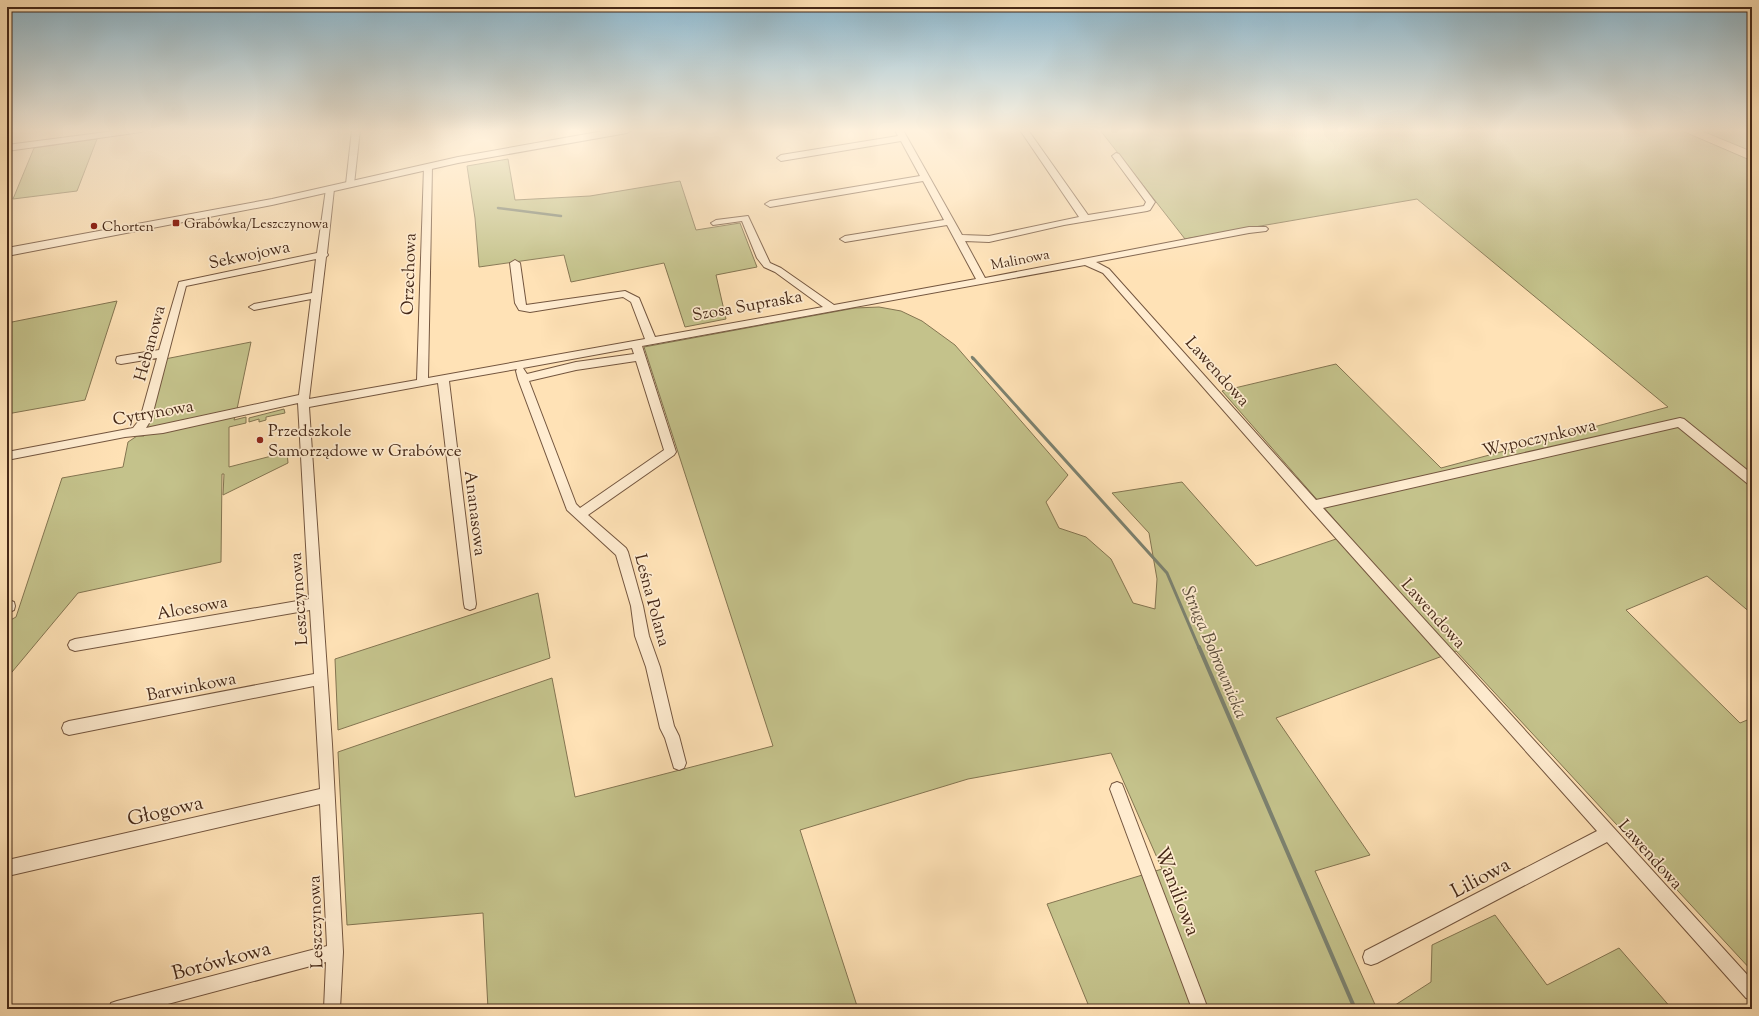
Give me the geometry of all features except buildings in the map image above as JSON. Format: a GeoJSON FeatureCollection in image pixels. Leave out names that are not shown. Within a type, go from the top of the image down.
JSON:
{"type":"FeatureCollection","features":[{"type":"Feature","properties":{"kind":"street"},"geometry":{"type":"LineString","coordinates":[[350,184],[351,177]]}},
{"type":"Feature","properties":{"kind":"street"},"geometry":{"type":"LineString","coordinates":[[7,252],[242,208],[379,177]]}},
{"type":"Feature","properties":{"kind":"street","name":"Orzechowa"},"geometry":{"type":"LineString","coordinates":[[422,383],[428,177]]}},
{"type":"Feature","properties":{"kind":"street"},"geometry":{"type":"LineString","coordinates":[[1057,177],[1085,218]]}},
{"type":"Feature","properties":{"kind":"street"},"geometry":{"type":"LineString","coordinates":[[958,238],[989,239],[1085,218],[1147,208],[1152,202],[1133,177]]}},
{"type":"Feature","properties":{"kind":"street"},"geometry":{"type":"LineString","coordinates":[[770,204],[925,178]]}},
{"type":"Feature","properties":{"kind":"street","name":"Malinowa"},"geometry":{"type":"LineString","coordinates":[[925,178],[982,281],[1249,230],[1263,229]]}},
{"type":"Feature","properties":{"kind":"street","name":"Leszczynowa"},"geometry":{"type":"LineString","coordinates":[[330,189],[323,255],[303,401],[335,952],[332,1009]]}},
{"type":"Feature","properties":{"kind":"street"},"geometry":{"type":"LineString","coordinates":[[716,223],[745,218],[762,258],[767,265],[778,270],[832,308]]}},
{"type":"Feature","properties":{"kind":"street"},"geometry":{"type":"LineString","coordinates":[[845,239],[949,222]]}},
{"type":"Feature","properties":{"kind":"street","name":"Sekwojowa"},"geometry":{"type":"LineString","coordinates":[[182,284],[323,255]]}},
{"type":"Feature","properties":{"kind":"street","name":"Lawendowa"},"geometry":{"type":"LineString","coordinates":[[1087,262],[1106,272],[1313,505],[1752,992]]}},
{"type":"Feature","properties":{"kind":"street"},"geometry":{"type":"LineString","coordinates":[[515,263],[520,303],[524,308],[530,309],[625,294],[635,300],[651,340]]}},
{"type":"Feature","properties":{"kind":"street","name":"Szosa Supraska"},"geometry":{"type":"LineString","coordinates":[[519,364],[982,281]]}},
{"type":"Feature","properties":{"kind":"street","name":"Hebanowa"},"geometry":{"type":"LineString","coordinates":[[137,432],[145,420],[182,284]]}},
{"type":"Feature","properties":{"kind":"street"},"geometry":{"type":"LineString","coordinates":[[254,307],[317,295]]}},
{"type":"Feature","properties":{"kind":"street"},"geometry":{"type":"LineString","coordinates":[[580,514],[670,452],[639,357],[636,343]]}},
{"type":"Feature","properties":{"kind":"street"},"geometry":{"type":"LineString","coordinates":[[121,360],[163,353]]}},
{"type":"Feature","properties":{"kind":"street"},"geometry":{"type":"LineString","coordinates":[[523,379],[576,366],[639,357]]}},
{"type":"Feature","properties":{"kind":"street","name":"Cytrynowa"},"geometry":{"type":"LineString","coordinates":[[7,456],[137,432],[163,429],[303,401],[422,383],[519,364]]}},
{"type":"Feature","properties":{"kind":"street","name":"Leśna Polana"},"geometry":{"type":"LineString","coordinates":[[519,364],[523,379],[571,507],[622,552],[637,606],[642,636],[654,667],[667,728],[672,736],[679,762]]}},
{"type":"Feature","properties":{"kind":"street","name":"Ananasowa"},"geometry":{"type":"LineString","coordinates":[[443,379],[470,604]]}},
{"type":"Feature","properties":{"kind":"street","name":"Wypoczynkowa"},"geometry":{"type":"LineString","coordinates":[[1313,505],[1680,422],[1752,481]]}},
{"type":"Feature","properties":{"kind":"street","name":"Aloesowa"},"geometry":{"type":"LineString","coordinates":[[76,645],[315,604]]}},
{"type":"Feature","properties":{"kind":"street","name":"Barwinkowa"},"geometry":{"type":"LineString","coordinates":[[69,728],[320,679]]}},
{"type":"Feature","properties":{"kind":"street","name":"Waniliowa"},"geometry":{"type":"LineString","coordinates":[[1117,789],[1200,1009]]}},
{"type":"Feature","properties":{"kind":"street","name":"Głogowa"},"geometry":{"type":"LineString","coordinates":[[12,867],[327,794]]}},
{"type":"Feature","properties":{"kind":"street","name":"Liliowa"},"geometry":{"type":"LineString","coordinates":[[1371,957],[1505,888],[1608,832]]}},
{"type":"Feature","properties":{"kind":"street","name":"Borówkowa"},"geometry":{"type":"LineString","coordinates":[[117,1009],[335,952]]}},
{"type":"Feature","properties":{"kind":"shaded area"},"geometry":{"type":"Polygon","coordinates":[[[22,177],[82,177],[77,191],[13,199],[22,177]]]}},
{"type":"Feature","properties":{"kind":"shaded area"},"geometry":{"type":"Polygon","coordinates":[[[469,177],[511,177],[515,200],[590,196],[680,181],[696,230],[740,223],[757,267],[716,275],[726,319],[685,327],[664,263],[571,282],[564,255],[479,267],[475,218],[469,177]]]}},
{"type":"Feature","properties":{"kind":"shaded area"},"geometry":{"type":"Polygon","coordinates":[[[1137,177],[1752,177],[1752,614],[1707,576],[1626,610],[1740,723],[1752,718],[1752,971],[1456,651],[1276,718],[1370,855],[1315,871],[1377,1009],[1090,1009],[1047,904],[1162,869],[1111,753],[968,779],[800,830],[858,1009],[488,1009],[483,913],[347,925],[338,752],[552,678],[575,797],[773,746],[644,347],[855,308],[879,307],[901,311],[922,321],[955,345],[1068,475],[1046,502],[1059,528],[1086,537],[1111,559],[1133,603],[1155,609],[1157,579],[1149,533],[1112,493],[1182,482],[1256,566],[1348,535],[1222,391],[1336,364],[1441,468],[1668,407],[1417,199],[1185,239],[1137,177]]]}},
{"type":"Feature","properties":{"kind":"shaded area"},"geometry":{"type":"Polygon","coordinates":[[[117,301],[85,400],[7,414],[7,323],[117,301]]]}},
{"type":"Feature","properties":{"kind":"shaded area"},"geometry":{"type":"Polygon","coordinates":[[[251,342],[234,420],[246,417],[246,423],[229,427],[229,467],[287,452],[288,463],[223,495],[224,474],[222,474],[221,562],[78,593],[7,678],[7,622],[16,617],[62,478],[123,467],[128,442],[137,436],[144,436],[165,359],[251,342]]]}},
{"type":"Feature","properties":{"kind":"shaded area"},"geometry":{"type":"Polygon","coordinates":[[[284,409],[285,413],[266,417],[266,420],[259,422],[259,419],[249,422],[249,418],[284,409]]]}},
{"type":"Feature","properties":{"kind":"shaded area"},"geometry":{"type":"Polygon","coordinates":[[[538,593],[550,658],[338,730],[335,659],[538,593]]]}},
{"type":"Feature","properties":{"kind":"shaded area"},"geometry":{"type":"Polygon","coordinates":[[[1495,915],[1547,985],[1619,948],[1672,1009],[1389,1009],[1431,982],[1432,945],[1495,915]]]}},
{"type":"Feature","properties":{"kind":"waterway","name":"Struga Bobrownicka"},"geometry":{"type":"LineString","coordinates":[[498,208],[561,216]]}},
{"type":"Feature","properties":{"kind":"waterway","name":"Struga Bobrownicka"},"geometry":{"type":"LineString","coordinates":[[973,358],[1167,573],[1199,648]]}},
{"type":"Feature","properties":{"kind":"waterway","name":"Struga Bobrownicka"},"geometry":{"type":"LineString","coordinates":[[1199,647],[1355,1009]]}},
{"type":"Feature","properties":{"kind":"place","name":"Grabówka/Leszczynowa"},"geometry":{"type":"Point","coordinates":[176,223]}},
{"type":"Feature","properties":{"kind":"place","name":"Chorten"},"geometry":{"type":"Point","coordinates":[94,226]}},
{"type":"Feature","properties":{"kind":"place","name":"Przedszkole Samorządowe w Grabówce"},"geometry":{"type":"Point","coordinates":[260,440]}}]}
